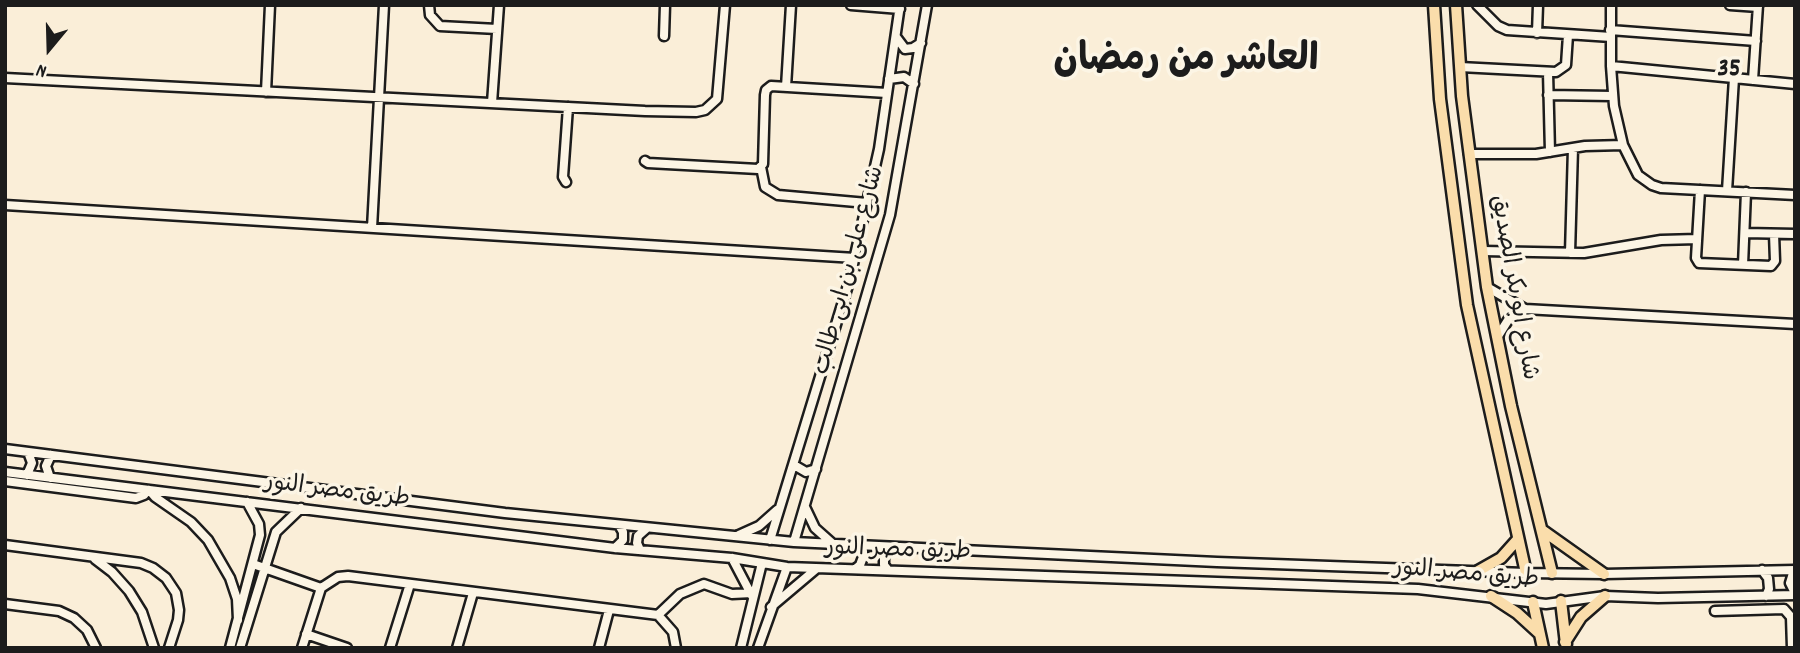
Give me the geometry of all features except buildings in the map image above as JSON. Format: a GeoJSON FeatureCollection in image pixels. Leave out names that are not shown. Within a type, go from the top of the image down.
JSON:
{"type":"FeatureCollection","features":[{"type":"Feature","properties":{"kind":"main road","name":"شارع ابو بكر الصديق"},"geometry":{"type":"LineString","coordinates":[[1434,5],[1440,99],[1467,305],[1526,573]]}},
{"type":"Feature","properties":{"kind":"main road","name":"شارع ابو بكر الصديق"},"geometry":{"type":"LineString","coordinates":[[1455,5],[1469,154],[1487,287],[1527,475],[1552,573]]}},
{"type":"Feature","properties":{"kind":"main road"},"geometry":{"type":"LineString","coordinates":[[1506,481],[1520,481],[1527,475]]}},
{"type":"Feature","properties":{"kind":"main road"},"geometry":{"type":"LineString","coordinates":[[1541,529],[1604,574]]}},
{"type":"Feature","properties":{"kind":"main road"},"geometry":{"type":"LineString","coordinates":[[1479,571],[1501,558],[1518,539]]}},
{"type":"Feature","properties":{"kind":"main road"},"geometry":{"type":"LineString","coordinates":[[1491,596],[1517,613],[1540,634]]}},
{"type":"Feature","properties":{"kind":"main road"},"geometry":{"type":"LineString","coordinates":[[1566,645],[1581,617],[1605,596]]}},
{"type":"Feature","properties":{"kind":"main road"},"geometry":{"type":"LineString","coordinates":[[1561,601],[1566,645]]}},
{"type":"Feature","properties":{"kind":"main road"},"geometry":{"type":"LineString","coordinates":[[1533,602],[1543,648]]}},
{"type":"Feature","properties":{"kind":"street"},"geometry":{"type":"LineString","coordinates":[[266,92],[270,5]]}},
{"type":"Feature","properties":{"kind":"street"},"geometry":{"type":"LineString","coordinates":[[372,228],[384,5]]}},
{"type":"Feature","properties":{"kind":"street"},"geometry":{"type":"LineString","coordinates":[[429,5],[430,15],[440,26],[497,29]]}},
{"type":"Feature","properties":{"kind":"street"},"geometry":{"type":"LineString","coordinates":[[492,103],[499,5]]}},
{"type":"Feature","properties":{"kind":"street"},"geometry":{"type":"LineString","coordinates":[[664,36],[666,5]]}},
{"type":"Feature","properties":{"kind":"street"},"geometry":{"type":"LineString","coordinates":[[5,78],[696,112],[712,106],[719,90],[725,5]]}},
{"type":"Feature","properties":{"kind":"street"},"geometry":{"type":"LineString","coordinates":[[786,87],[791,5]]}},
{"type":"Feature","properties":{"kind":"street"},"geometry":{"type":"LineString","coordinates":[[851,5],[900,7]]}},
{"type":"Feature","properties":{"kind":"street","name":"شارع على بن ابى طالب"},"geometry":{"type":"LineString","coordinates":[[794,542],[890,215],[927,5]]}},
{"type":"Feature","properties":{"kind":"street"},"geometry":{"type":"LineString","coordinates":[[1477,5],[1498,26],[1507,30],[1568,35],[1611,34],[1756,41]]}},
{"type":"Feature","properties":{"kind":"street"},"geometry":{"type":"LineString","coordinates":[[1537,33],[1538,5]]}},
{"type":"Feature","properties":{"kind":"street"},"geometry":{"type":"LineString","coordinates":[[1611,5],[1612,96],[1623,145],[1632,167],[1644,180],[1661,188],[1795,195]]}},
{"type":"Feature","properties":{"kind":"street"},"geometry":{"type":"LineString","coordinates":[[1730,5],[1758,6],[1753,80]]}},
{"type":"Feature","properties":{"kind":"street","name":"شارع على بن ابى طالب"},"geometry":{"type":"LineString","coordinates":[[770,540],[855,258],[878,149],[900,7]]}},
{"type":"Feature","properties":{"kind":"street"},"geometry":{"type":"LineString","coordinates":[[1460,67],[1548,72],[1562,70],[1566,65],[1568,35]]}},
{"type":"Feature","properties":{"kind":"street"},"geometry":{"type":"LineString","coordinates":[[896,37],[905,49],[921,43]]}},
{"type":"Feature","properties":{"kind":"street"},"geometry":{"type":"LineString","coordinates":[[1611,66],[1795,84]]}},
{"type":"Feature","properties":{"kind":"street"},"geometry":{"type":"LineString","coordinates":[[1548,72],[1550,152]]}},
{"type":"Feature","properties":{"kind":"street"},"geometry":{"type":"LineString","coordinates":[[889,79],[904,76],[914,84]]}},
{"type":"Feature","properties":{"kind":"street"},"geometry":{"type":"LineString","coordinates":[[1727,191],[1734,78]]}},
{"type":"Feature","properties":{"kind":"street"},"geometry":{"type":"LineString","coordinates":[[867,204],[778,195],[765,187],[761,167],[766,90],[771,86],[887,93]]}},
{"type":"Feature","properties":{"kind":"street"},"geometry":{"type":"LineString","coordinates":[[1548,95],[1612,96]]}},
{"type":"Feature","properties":{"kind":"street"},"geometry":{"type":"LineString","coordinates":[[566,182],[563,177],[568,107]]}},
{"type":"Feature","properties":{"kind":"street"},"geometry":{"type":"LineString","coordinates":[[1469,154],[1550,152],[1623,145]]}},
{"type":"Feature","properties":{"kind":"street"},"geometry":{"type":"LineString","coordinates":[[1570,253],[1573,148]]}},
{"type":"Feature","properties":{"kind":"street"},"geometry":{"type":"LineString","coordinates":[[645,161],[687,166],[761,167]]}},
{"type":"Feature","properties":{"kind":"street"},"geometry":{"type":"LineString","coordinates":[[1700,190],[1696,258],[1699,263],[1771,266],[1774,264],[1774,234]]}},
{"type":"Feature","properties":{"kind":"street"},"geometry":{"type":"LineString","coordinates":[[1743,265],[1746,192]]}},
{"type":"Feature","properties":{"kind":"street"},"geometry":{"type":"LineString","coordinates":[[5,205],[855,258]]}},
{"type":"Feature","properties":{"kind":"street"},"geometry":{"type":"LineString","coordinates":[[1745,233],[1795,234]]}},
{"type":"Feature","properties":{"kind":"street"},"geometry":{"type":"LineString","coordinates":[[1483,251],[1598,252],[1661,240],[1697,239]]}},
{"type":"Feature","properties":{"kind":"street"},"geometry":{"type":"LineString","coordinates":[[1487,287],[1525,309],[1795,324]]}},
{"type":"Feature","properties":{"kind":"street"},"geometry":{"type":"LineString","coordinates":[[1497,339],[1499,331],[1510,317],[1525,309]]}},
{"type":"Feature","properties":{"kind":"street","name":"طريق مصر النور"},"geometry":{"type":"LineString","coordinates":[[5,449],[492,511],[794,542],[1526,573],[1794,570]]}},
{"type":"Feature","properties":{"kind":"street"},"geometry":{"type":"LineString","coordinates":[[27,475],[32,463],[28,452]]}},
{"type":"Feature","properties":{"kind":"street"},"geometry":{"type":"LineString","coordinates":[[50,478],[46,466],[51,455]]}},
{"type":"Feature","properties":{"kind":"street"},"geometry":{"type":"LineString","coordinates":[[794,465],[806,472],[816,469]]}},
{"type":"Feature","properties":{"kind":"street","name":"طريق مصر النور"},"geometry":{"type":"LineString","coordinates":[[5,472],[640,551],[732,558],[816,569],[1418,589],[1546,604],[1605,596],[1658,598],[1795,594]]}},
{"type":"Feature","properties":{"kind":"street"},"geometry":{"type":"LineString","coordinates":[[5,481],[136,498],[148,490],[155,498],[191,522],[215,549],[237,599],[238,620]]}},
{"type":"Feature","properties":{"kind":"street"},"geometry":{"type":"LineString","coordinates":[[230,648],[260,535],[260,524],[247,502]]}},
{"type":"Feature","properties":{"kind":"street"},"geometry":{"type":"LineString","coordinates":[[733,536],[759,526],[779,507]]}},
{"type":"Feature","properties":{"kind":"street"},"geometry":{"type":"LineString","coordinates":[[805,507],[815,528],[833,544]]}},
{"type":"Feature","properties":{"kind":"street"},"geometry":{"type":"LineString","coordinates":[[240,648],[276,532],[301,508]]}},
{"type":"Feature","properties":{"kind":"street"},"geometry":{"type":"LineString","coordinates":[[615,548],[623,540],[620,525]]}},
{"type":"Feature","properties":{"kind":"street"},"geometry":{"type":"LineString","coordinates":[[640,551],[636,543],[638,536],[647,527]]}},
{"type":"Feature","properties":{"kind":"street"},"geometry":{"type":"LineString","coordinates":[[5,545],[141,564],[152,568],[166,578],[176,593],[179,610],[169,648]]}},
{"type":"Feature","properties":{"kind":"street"},"geometry":{"type":"LineString","coordinates":[[855,569],[863,557],[859,546]]}},
{"type":"Feature","properties":{"kind":"street"},"geometry":{"type":"LineString","coordinates":[[888,570],[884,565],[884,558],[890,547]]}},
{"type":"Feature","properties":{"kind":"street"},"geometry":{"type":"LineString","coordinates":[[92,557],[112,572],[129,591],[142,611],[154,648]]}},
{"type":"Feature","properties":{"kind":"street"},"geometry":{"type":"LineString","coordinates":[[732,558],[752,593],[752,603]]}},
{"type":"Feature","properties":{"kind":"street"},"geometry":{"type":"LineString","coordinates":[[741,648],[762,563]]}},
{"type":"Feature","properties":{"kind":"street"},"geometry":{"type":"LineString","coordinates":[[253,564],[321,588]]}},
{"type":"Feature","properties":{"kind":"street"},"geometry":{"type":"LineString","coordinates":[[758,648],[787,567]]}},
{"type":"Feature","properties":{"kind":"street"},"geometry":{"type":"LineString","coordinates":[[771,607],[816,569]]}},
{"type":"Feature","properties":{"kind":"street"},"geometry":{"type":"LineString","coordinates":[[1762,570],[1768,578],[1766,596]]}},
{"type":"Feature","properties":{"kind":"street"},"geometry":{"type":"LineString","coordinates":[[1794,570],[1790,583],[1795,594]]}},
{"type":"Feature","properties":{"kind":"street"},"geometry":{"type":"LineString","coordinates":[[302,648],[321,588],[338,577],[348,576],[658,615],[673,632],[676,648]]}},
{"type":"Feature","properties":{"kind":"street"},"geometry":{"type":"LineString","coordinates":[[390,648],[410,584]]}},
{"type":"Feature","properties":{"kind":"street"},"geometry":{"type":"LineString","coordinates":[[658,615],[680,594],[704,584],[732,594],[752,593]]}},
{"type":"Feature","properties":{"kind":"street"},"geometry":{"type":"LineString","coordinates":[[457,648],[473,593]]}},
{"type":"Feature","properties":{"kind":"street"},"geometry":{"type":"LineString","coordinates":[[5,604],[66,614],[87,630],[96,648]]}},
{"type":"Feature","properties":{"kind":"street"},"geometry":{"type":"LineString","coordinates":[[600,648],[610,610]]}},
{"type":"Feature","properties":{"kind":"street"},"geometry":{"type":"LineString","coordinates":[[1715,611],[1784,610],[1791,617],[1792,648]]}},
{"type":"Feature","properties":{"kind":"street"},"geometry":{"type":"LineString","coordinates":[[747,629],[762,634]]}},
{"type":"Feature","properties":{"kind":"street"},"geometry":{"type":"LineString","coordinates":[[306,634],[348,648]]}},
{"type":"Feature","properties":{"kind":"district","name":"العاشر من رمضان"},"geometry":{"type":"Point","coordinates":[1186,64]}},
{"type":"Feature","properties":{"kind":"district","name":"35"},"geometry":{"type":"Point","coordinates":[1729,71]}}]}
